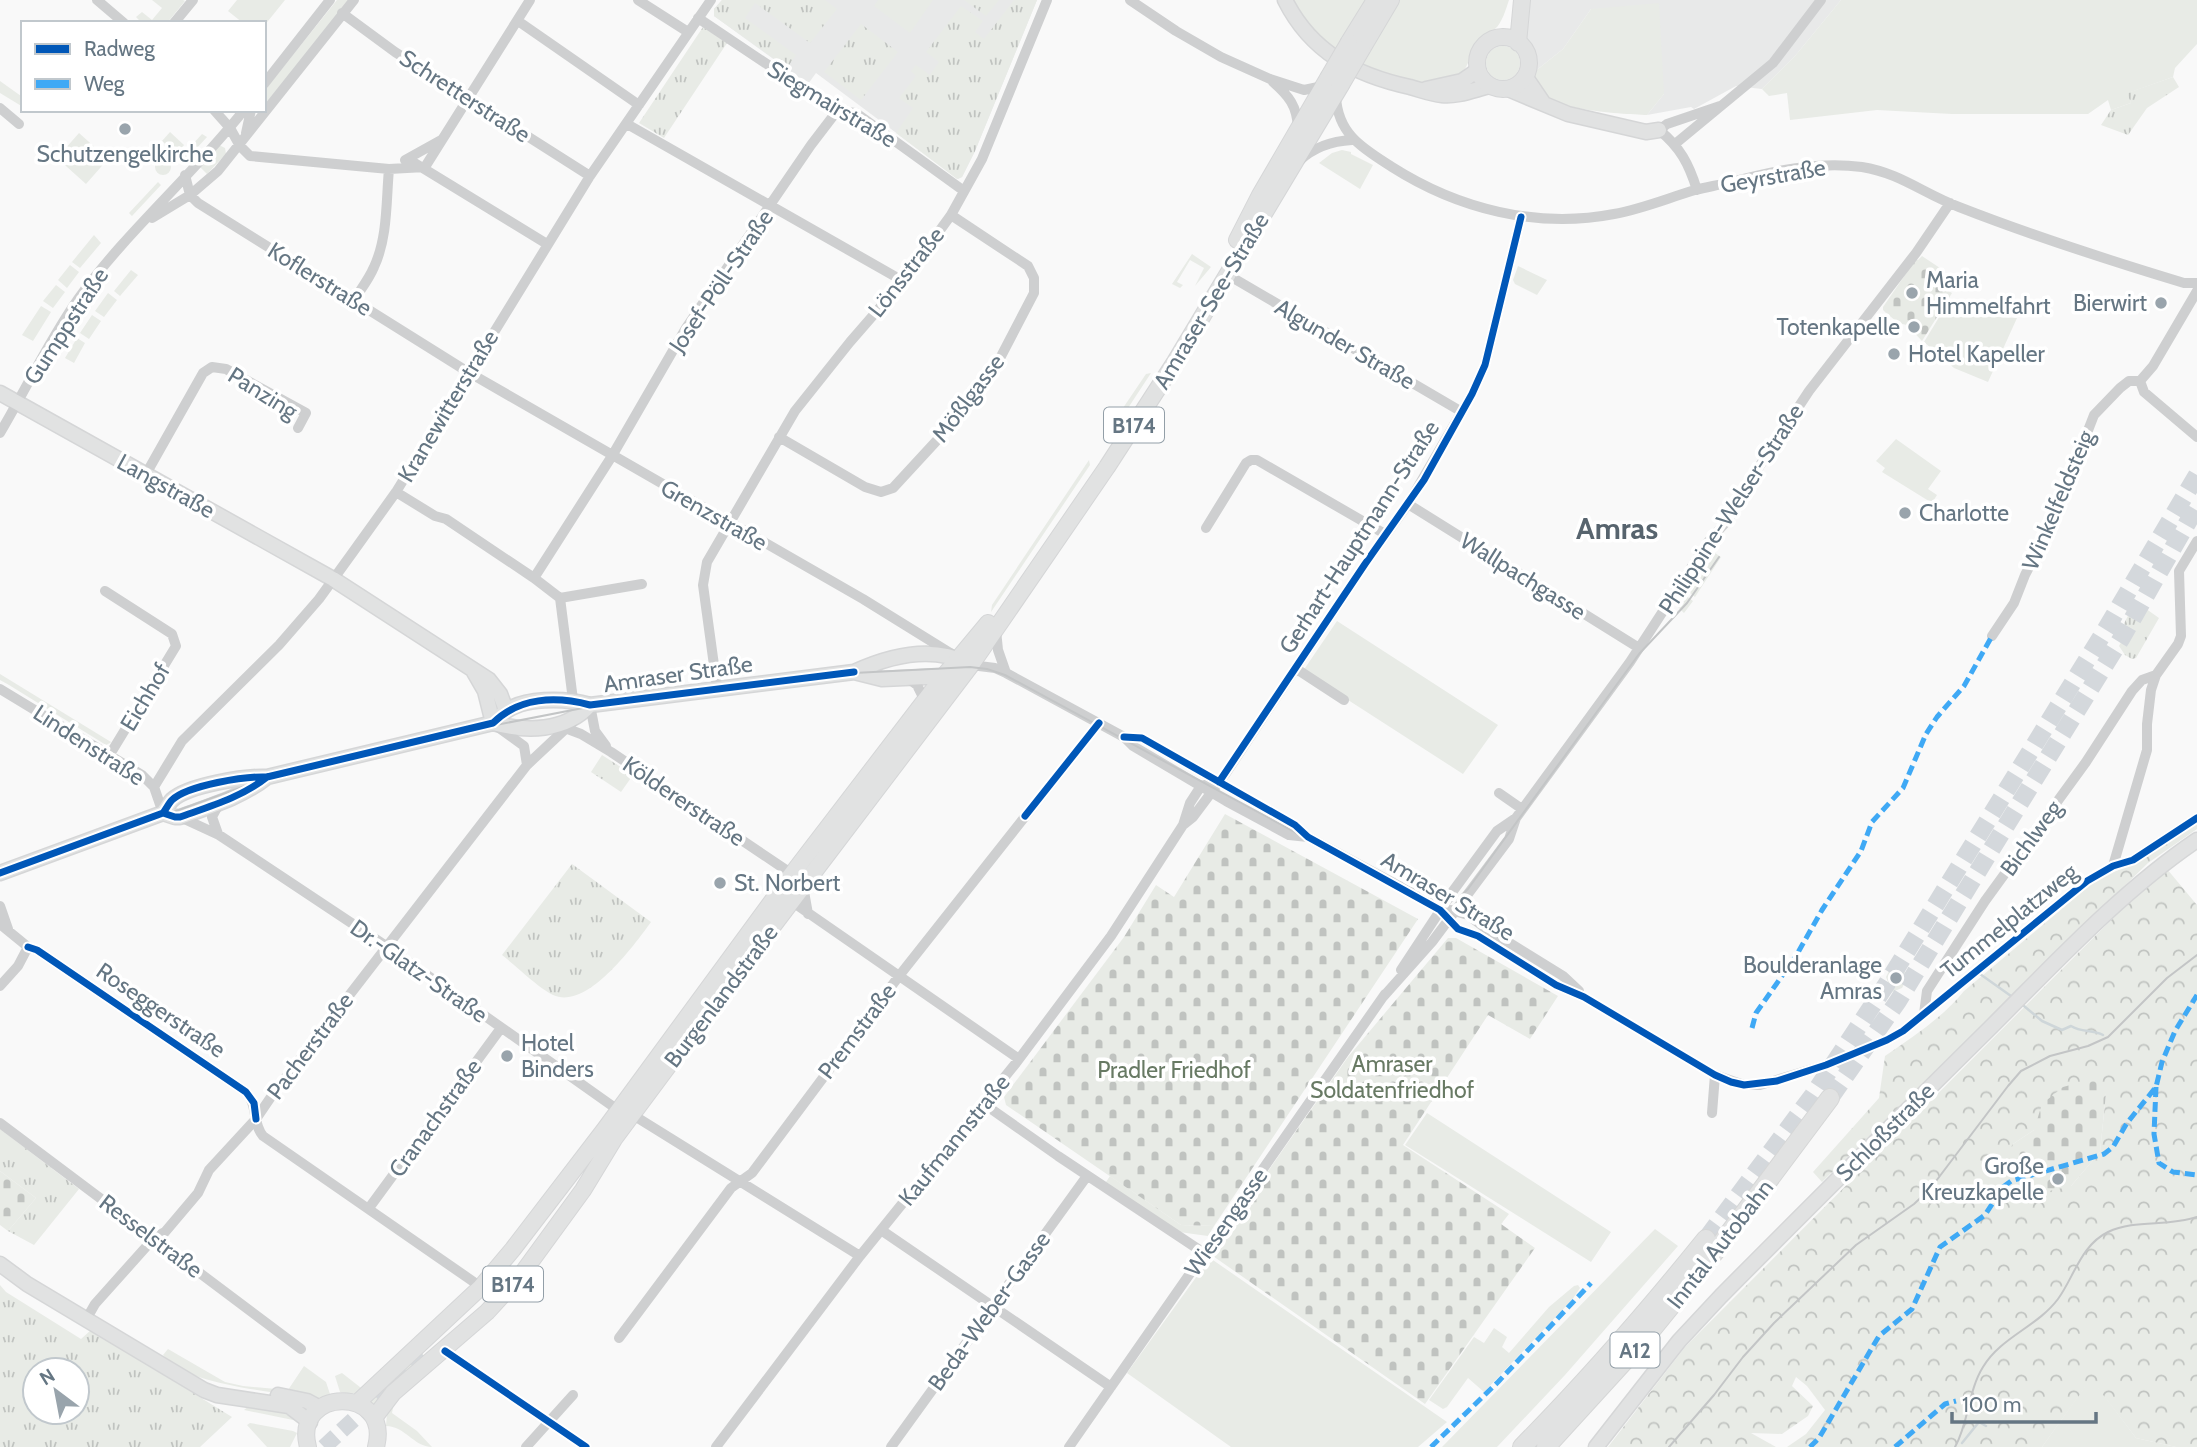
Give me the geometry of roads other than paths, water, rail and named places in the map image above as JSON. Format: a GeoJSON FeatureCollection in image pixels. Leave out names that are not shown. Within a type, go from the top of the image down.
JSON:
{"type":"FeatureCollection","features":[{"type":"Feature","properties":{"kind":"highway","name":"Inntal Autobahn"},"geometry":{"type":"LineString","coordinates":[[1546,1447],[1640,1344],[1718,1248],[1830,1098]]}},
{"type":"Feature","properties":{"kind":"highway","name":"Inntal Autobahn"},"geometry":{"type":"LineString","coordinates":[[1522,1447],[1576,1391],[1706,1239]]}},
{"type":"Feature","properties":{"kind":"main road","name":"Amraser-See-Straße"},"geometry":{"type":"LineString","coordinates":[[964,666],[996,629],[1175,362],[1291,169],[1355,45],[1375,0]]}},
{"type":"Feature","properties":{"kind":"main road","name":"Amraser-See-Straße"},"geometry":{"type":"LineString","coordinates":[[1355,45],[1391,0]]}},
{"type":"Feature","properties":{"kind":"main road"},"geometry":{"type":"LineString","coordinates":[[1499,38],[1513,39],[1528,58],[1525,76],[1521,82],[1508,89],[1490,86],[1485,82],[1477,62],[1484,46],[1499,38],[1520,0]]}},
{"type":"Feature","properties":{"kind":"main road"},"geometry":{"type":"LineString","coordinates":[[1518,43],[1520,0]]}},
{"type":"Feature","properties":{"kind":"main road","name":"Amraser-See-Straße"},"geometry":{"type":"LineString","coordinates":[[964,666],[1007,597],[1160,369],[1222,270],[1260,195],[1298,130],[1332,85]]}},
{"type":"Feature","properties":{"kind":"main road","name":"Burgenlandstraße"},"geometry":{"type":"LineString","coordinates":[[605,1129],[626,1112],[791,901],[797,880],[943,677],[964,666]]}},
{"type":"Feature","properties":{"kind":"main road","name":"Burgenlandstraße"},"geometry":{"type":"LineString","coordinates":[[600,1161],[626,1112],[634,1090],[964,666]]}},
{"type":"Feature","properties":{"kind":"main road","name":"B174"},"geometry":{"type":"LineString","coordinates":[[424,1355],[518,1260],[563,1199],[605,1129]]}},
{"type":"Feature","properties":{"kind":"main road","name":"B174"},"geometry":{"type":"LineString","coordinates":[[357,1403],[481,1287],[605,1129]]}},
{"type":"Feature","properties":{"kind":"main road","name":"B174"},"geometry":{"type":"LineString","coordinates":[[563,1199],[600,1161]]}},
{"type":"Feature","properties":{"kind":"main road","name":"B174"},"geometry":{"type":"LineString","coordinates":[[374,1418],[393,1393],[487,1312],[521,1275],[583,1190],[600,1161]]}},
{"type":"Feature","properties":{"kind":"main road"},"geometry":{"type":"LineString","coordinates":[[305,1445],[315,1415],[335,1401],[343,1400],[357,1403],[374,1418],[380,1446]]}},
{"type":"Feature","properties":{"kind":"street"},"geometry":{"type":"LineString","coordinates":[[96,0],[122,21]]}},
{"type":"Feature","properties":{"kind":"street"},"geometry":{"type":"LineString","coordinates":[[176,21],[193,0]]}},
{"type":"Feature","properties":{"kind":"street"},"geometry":{"type":"LineString","coordinates":[[266,81],[330,0]]}},
{"type":"Feature","properties":{"kind":"street","name":"Gumppstraße"},"geometry":{"type":"LineString","coordinates":[[141,225],[190,195],[218,171],[354,0]]}},
{"type":"Feature","properties":{"kind":"street"},"geometry":{"type":"LineString","coordinates":[[425,167],[529,0]]}},
{"type":"Feature","properties":{"kind":"street"},"geometry":{"type":"LineString","coordinates":[[638,0],[688,32]]}},
{"type":"Feature","properties":{"kind":"street","name":"Kranewitterstraße"},"geometry":{"type":"LineString","coordinates":[[154,787],[182,741],[279,645],[319,600],[396,492],[590,176],[710,0]]}},
{"type":"Feature","properties":{"kind":"street","name":"Lönsstraße"},"geometry":{"type":"LineString","coordinates":[[717,687],[703,577],[711,553],[779,437],[812,388],[903,281],[951,215],[998,122],[1047,0]]}},
{"type":"Feature","properties":{"kind":"street"},"geometry":{"type":"LineString","coordinates":[[1130,0],[1175,31],[1221,57],[1270,79],[1304,90],[1332,85],[1337,108],[1352,140],[1339,141],[1316,149],[1291,169]]}},
{"type":"Feature","properties":{"kind":"street"},"geometry":{"type":"LineString","coordinates":[[1285,0],[1295,20],[1310,38],[1331,56],[1359,72],[1386,82],[1444,96],[1490,86]]}},
{"type":"Feature","properties":{"kind":"street"},"geometry":{"type":"LineString","coordinates":[[1675,144],[1773,63],[1821,0]]}},
{"type":"Feature","properties":{"kind":"street","name":"Schretterstraße"},"geometry":{"type":"LineString","coordinates":[[342,13],[466,99],[590,176]]}},
{"type":"Feature","properties":{"kind":"street","name":"Siegmairstraße"},"geometry":{"type":"LineString","coordinates":[[698,18],[837,111],[856,113],[964,191]]}},
{"type":"Feature","properties":{"kind":"street"},"geometry":{"type":"LineString","coordinates":[[518,21],[639,105]]}},
{"type":"Feature","properties":{"kind":"street"},"geometry":{"type":"LineString","coordinates":[[1421,90],[1462,81],[1478,70]]}},
{"type":"Feature","properties":{"kind":"street"},"geometry":{"type":"LineString","coordinates":[[1525,76],[1545,105]]}},
{"type":"Feature","properties":{"kind":"street"},"geometry":{"type":"LineString","coordinates":[[1270,79],[1287,93],[1294,104],[1298,130]]}},
{"type":"Feature","properties":{"kind":"street"},"geometry":{"type":"LineString","coordinates":[[1508,89],[1568,114],[1646,132],[1659,130],[1667,124],[1721,106]]}},
{"type":"Feature","properties":{"kind":"street"},"geometry":{"type":"LineString","coordinates":[[0,107],[19,124]]}},
{"type":"Feature","properties":{"kind":"street","name":"Josef-Pöll-Straße"},"geometry":{"type":"LineString","coordinates":[[534,578],[611,456],[686,328],[837,111]]}},
{"type":"Feature","properties":{"kind":"street"},"geometry":{"type":"LineString","coordinates":[[216,112],[250,156],[390,169],[425,167]]}},
{"type":"Feature","properties":{"kind":"street","name":"Gumppstraße"},"geometry":{"type":"LineString","coordinates":[[0,433],[78,300],[242,112]]}},
{"type":"Feature","properties":{"kind":"street","name":"Gumppstraße"},"geometry":{"type":"LineString","coordinates":[[240,146],[249,126],[251,112]]}},
{"type":"Feature","properties":{"kind":"street"},"geometry":{"type":"LineString","coordinates":[[627,124],[903,281]]}},
{"type":"Feature","properties":{"kind":"street"},"geometry":{"type":"LineString","coordinates":[[1659,130],[1675,144],[1686,159],[1697,190]]}},
{"type":"Feature","properties":{"kind":"street"},"geometry":{"type":"LineString","coordinates":[[390,169],[442,139]]}},
{"type":"Feature","properties":{"kind":"street","name":"Geyrstraße"},"geometry":{"type":"LineString","coordinates":[[1352,140],[1420,185],[1479,207],[1521,217],[1600,217],[1774,172],[1828,164],[1882,171],[1902,178],[1950,204],[2079,250],[2184,283],[2197,283]]}},
{"type":"Feature","properties":{"kind":"street"},"geometry":{"type":"LineString","coordinates":[[408,159],[547,244]]}},
{"type":"Feature","properties":{"kind":"street"},"geometry":{"type":"LineString","coordinates":[[354,300],[371,274],[379,254],[390,169]]}},
{"type":"Feature","properties":{"kind":"street"},"geometry":{"type":"LineString","coordinates":[[185,175],[190,195]]}},
{"type":"Feature","properties":{"kind":"street","name":"Koflerstraße"},"geometry":{"type":"LineString","coordinates":[[190,195],[468,372]]}},
{"type":"Feature","properties":{"kind":"street","name":"Philippine-Welser-Straße"},"geometry":{"type":"LineString","coordinates":[[1440,910],[1497,831],[1519,813],[1639,648],[1708,542],[1728,520],[1804,398],[1916,253],[1950,204]]}},
{"type":"Feature","properties":{"kind":"street","name":"Mößlgasse"},"geometry":{"type":"LineString","coordinates":[[779,437],[865,487],[881,492],[897,485],[964,411],[997,364],[1031,299],[1035,283],[1028,266],[951,215]]}},
{"type":"Feature","properties":{"kind":"street","name":"Gerhart-Hauptmann-Straße"},"geometry":{"type":"LineString","coordinates":[[1212,793],[1385,534],[1408,504],[1462,412],[1485,365],[1521,217]]}},
{"type":"Feature","properties":{"kind":"street","name":"Algunder Straße"},"geometry":{"type":"LineString","coordinates":[[1228,275],[1462,412]]}},
{"type":"Feature","properties":{"kind":"street"},"geometry":{"type":"LineString","coordinates":[[2197,291],[2152,366],[2140,381],[2144,392],[2197,437]]}},
{"type":"Feature","properties":{"kind":"street","name":"Panzing"},"geometry":{"type":"LineString","coordinates":[[146,474],[208,368],[226,369],[306,413],[298,428]]}},
{"type":"Feature","properties":{"kind":"street","name":"Grenzstraße"},"geometry":{"type":"LineString","coordinates":[[468,372],[863,599],[964,666]]}},
{"type":"Feature","properties":{"kind":"street","name":"Winkelfeldsteig"},"geometry":{"type":"LineString","coordinates":[[1992,636],[2014,603],[2052,523],[2094,415],[2111,395],[2129,381],[2140,381]]}},
{"type":"Feature","properties":{"kind":"street","name":"Langstraße"},"geometry":{"type":"LineString","coordinates":[[0,393],[333,579],[492,683],[506,710]]}},
{"type":"Feature","properties":{"kind":"street"},"geometry":{"type":"LineString","coordinates":[[1206,528],[1246,463],[1257,460],[1385,534]]}},
{"type":"Feature","properties":{"kind":"street"},"geometry":{"type":"LineString","coordinates":[[396,492],[435,516],[446,519],[559,597],[573,700]]}},
{"type":"Feature","properties":{"kind":"street","name":"Wallpachgasse"},"geometry":{"type":"LineString","coordinates":[[1408,504],[1639,648]]}},
{"type":"Feature","properties":{"kind":"street","name":"Bichlweg"},"geometry":{"type":"LineString","coordinates":[[2113,866],[2147,750],[2148,704],[2156,675],[2181,636],[2179,571],[2197,541]]}},
{"type":"Feature","properties":{"kind":"street"},"geometry":{"type":"LineString","coordinates":[[559,597],[642,584]]}},
{"type":"Feature","properties":{"kind":"street","name":"Eichhof"},"geometry":{"type":"LineString","coordinates":[[105,591],[172,634],[176,646],[109,756]]}},
{"type":"Feature","properties":{"kind":"street"},"geometry":{"type":"LineString","coordinates":[[996,629],[998,650],[1006,673]]}},
{"type":"Feature","properties":{"kind":"street","name":"Amraser Straße"},"geometry":{"type":"LineString","coordinates":[[4,869],[163,813],[173,798],[248,776],[267,778],[493,723],[524,730],[551,726],[586,709],[717,687],[854,672],[886,659],[939,653],[964,666],[988,667],[1006,673],[1124,737],[1133,746],[1212,793],[1289,835],[1308,837]]}},
{"type":"Feature","properties":{"kind":"street"},"geometry":{"type":"LineString","coordinates":[[471,668],[485,691],[493,723],[524,746],[527,765]]}},
{"type":"Feature","properties":{"kind":"street"},"geometry":{"type":"LineString","coordinates":[[1296,668],[1344,700]]}},
{"type":"Feature","properties":{"kind":"street","name":"Amraser Straße"},"geometry":{"type":"LineString","coordinates":[[854,672],[882,679],[943,677]]}},
{"type":"Feature","properties":{"kind":"street","name":"Bichlweg"},"geometry":{"type":"LineString","coordinates":[[1924,1014],[1927,991],[1985,901],[2086,762],[2132,691],[2142,680],[2156,675]]}},
{"type":"Feature","properties":{"kind":"street"},"geometry":{"type":"LineString","coordinates":[[909,679],[917,685],[925,701]]}},
{"type":"Feature","properties":{"kind":"street","name":"Lindenstraße"},"geometry":{"type":"LineString","coordinates":[[0,689],[142,775],[154,787],[163,813]]}},
{"type":"Feature","properties":{"kind":"street","name":"Amraser Straße"},"geometry":{"type":"LineString","coordinates":[[506,710],[560,699],[573,700],[586,709]]}},
{"type":"Feature","properties":{"kind":"street","name":"Köldererstraße"},"geometry":{"type":"LineString","coordinates":[[586,709],[595,731],[611,752]]}},
{"type":"Feature","properties":{"kind":"street","name":"Pacherstraße"},"geometry":{"type":"LineString","coordinates":[[87,1318],[95,1304],[154,1238],[165,1232],[198,1193],[209,1170],[256,1119],[527,765],[586,709]]}},
{"type":"Feature","properties":{"kind":"street"},"geometry":{"type":"LineString","coordinates":[[493,723],[506,710]]}},
{"type":"Feature","properties":{"kind":"street","name":"Premstraße"},"geometry":{"type":"LineString","coordinates":[[619,1338],[709,1216],[731,1188],[752,1173],[899,976],[1099,723]]}},
{"type":"Feature","properties":{"kind":"street","name":"Köldererstraße"},"geometry":{"type":"LineString","coordinates":[[551,726],[581,734],[611,752],[797,880]]}},
{"type":"Feature","properties":{"kind":"street","name":"Amraser Straße"},"geometry":{"type":"LineString","coordinates":[[1124,737],[1141,737],[1295,825],[1308,837],[1440,910],[1452,915],[1468,915],[1563,976],[1584,997]]}},
{"type":"Feature","properties":{"kind":"street","name":"Amraser Straße"},"geometry":{"type":"LineString","coordinates":[[180,817],[255,787],[267,778]]}},
{"type":"Feature","properties":{"kind":"street"},"geometry":{"type":"LineString","coordinates":[[1201,786],[1219,782]]}},
{"type":"Feature","properties":{"kind":"street","name":"Kaufmannstraße"},"geometry":{"type":"LineString","coordinates":[[716,1447],[860,1256],[984,1104],[1111,936],[1182,825],[1201,786]]}},
{"type":"Feature","properties":{"kind":"street","name":"Kaufmannstraße"},"geometry":{"type":"LineString","coordinates":[[1182,825],[1193,817],[1212,793]]}},
{"type":"Feature","properties":{"kind":"street"},"geometry":{"type":"LineString","coordinates":[[1499,793],[1519,813]]}},
{"type":"Feature","properties":{"kind":"street"},"geometry":{"type":"LineString","coordinates":[[219,835],[212,817],[220,802]]}},
{"type":"Feature","properties":{"kind":"street"},"geometry":{"type":"LineString","coordinates":[[163,813],[180,817]]}},
{"type":"Feature","properties":{"kind":"street","name":"Philippine-Welser-Straße"},"geometry":{"type":"LineString","coordinates":[[1452,915],[1509,839],[1519,813]]}},
{"type":"Feature","properties":{"kind":"street","name":"Dr.-Glatz-Straße"},"geometry":{"type":"LineString","coordinates":[[180,817],[219,835],[386,946],[500,1028],[626,1112],[860,1256]]}},
{"type":"Feature","properties":{"kind":"street","name":"Tummelplatzweg"},"geometry":{"type":"LineString","coordinates":[[1887,1040],[1924,1014],[2087,881],[2113,866],[2133,860],[2197,818]]}},
{"type":"Feature","properties":{"kind":"street","name":"Schloßstraße"},"geometry":{"type":"LineString","coordinates":[[1596,1447],[1679,1341],[1730,1286],[2135,887],[2197,840]]}},
{"type":"Feature","properties":{"kind":"street"},"geometry":{"type":"LineString","coordinates":[[797,880],[808,914]]}},
{"type":"Feature","properties":{"kind":"street"},"geometry":{"type":"LineString","coordinates":[[791,901],[1019,1059]]}},
{"type":"Feature","properties":{"kind":"street","name":"Roseggerstraße"},"geometry":{"type":"LineString","coordinates":[[0,906],[4,927],[28,947],[37,950],[239,1086],[251,1097],[259,1132],[263,1136],[481,1287]]}},
{"type":"Feature","properties":{"kind":"street","name":"Wiesengasse"},"geometry":{"type":"LineString","coordinates":[[1069,1447],[1383,997],[1440,910]]}},
{"type":"Feature","properties":{"kind":"street","name":"Amraser Straße"},"geometry":{"type":"LineString","coordinates":[[1452,915],[1458,929],[1478,936],[1556,985],[1584,997],[1714,1075]]}},
{"type":"Feature","properties":{"kind":"street","name":"Wiesengasse"},"geometry":{"type":"LineString","coordinates":[[1383,997],[1452,915]]}},
{"type":"Feature","properties":{"kind":"street"},"geometry":{"type":"LineString","coordinates":[[0,986],[18,966],[28,947]]}},
{"type":"Feature","properties":{"kind":"street","name":"Cranachstraße"},"geometry":{"type":"LineString","coordinates":[[369,1208],[500,1028]]}},
{"type":"Feature","properties":{"kind":"street"},"geometry":{"type":"LineString","coordinates":[[1712,1113],[1714,1075],[1744,1085],[1760,1085],[1826,1065]]}},
{"type":"Feature","properties":{"kind":"street"},"geometry":{"type":"LineString","coordinates":[[984,1104],[1087,1176],[1205,1253]]}},
{"type":"Feature","properties":{"kind":"street","name":"Resselstraße"},"geometry":{"type":"LineString","coordinates":[[0,1123],[301,1349]]}},
{"type":"Feature","properties":{"kind":"street","name":"Beda-Weber-Gasse"},"geometry":{"type":"LineString","coordinates":[[891,1447],[1087,1176]]}},
{"type":"Feature","properties":{"kind":"street"},"geometry":{"type":"LineString","coordinates":[[881,1230],[1111,1387]]}},
{"type":"Feature","properties":{"kind":"street"},"geometry":{"type":"LineString","coordinates":[[0,1264],[27,1284],[171,1369],[213,1384],[300,1399],[315,1415]]}},
{"type":"Feature","properties":{"kind":"street"},"geometry":{"type":"LineString","coordinates":[[527,1447],[573,1395]]}},
{"type":"Feature","properties":{"kind":"waterway"},"geometry":{"type":"LineString","coordinates":[[1980,974],[2011,996]]}},
{"type":"Feature","properties":{"kind":"waterway"},"geometry":{"type":"LineString","coordinates":[[2024,1006],[2042,1021],[2062,1030],[2071,1026],[2103,1035]]}},
{"type":"Feature","properties":{"kind":"waterway"},"geometry":{"type":"LineString","coordinates":[[1962,1443],[1979,1422],[1986,1426]]}},
{"type":"Feature","properties":{"kind":"tunnel"},"geometry":{"type":"LineString","coordinates":[[1706,1239],[1813,1095],[1886,985],[2106,629],[2197,475]]}},
{"type":"Feature","properties":{"kind":"tunnel"},"geometry":{"type":"LineString","coordinates":[[1830,1098],[1898,1001],[2121,639],[2197,506]]}},
{"type":"Feature","properties":{"kind":"tunnel"},"geometry":{"type":"LineString","coordinates":[[1826,1065],[1887,1040]]}},
{"type":"Feature","properties":{"kind":"tunnel"},"geometry":{"type":"LineString","coordinates":[[324,1447],[423,1355]]}},
{"type":"Feature","properties":{"kind":"tram line"},"geometry":{"type":"LineString","coordinates":[[0,875],[242,787],[465,731],[588,707],[676,694],[854,673],[970,667],[1005,675],[1422,901],[1441,904],[1458,898],[1468,889],[1639,654],[1687,603],[1719,557]]}},
{"type":"Feature","properties":{"kind":"tram line"},"geometry":{"type":"LineString","coordinates":[[1669,1447],[1774,1323],[1856,1245],[1914,1204],[1930,1189],[2021,1071],[2050,1056],[2088,1046],[2108,1037],[2167,978],[2197,955]]}},
{"type":"Feature","properties":{"kind":"tram line"},"geometry":{"type":"LineString","coordinates":[[1955,1447],[1974,1386],[1983,1367],[1999,1348],[2040,1317],[2058,1299],[2091,1245],[2118,1228],[2197,1217]]}},
{"type":"Feature","properties":{"kind":"place","name":"Schutzengelkirche"},"geometry":{"type":"Point","coordinates":[125,129]}},
{"type":"Feature","properties":{"kind":"place","name":"Maria Himmelfahrt"},"geometry":{"type":"Point","coordinates":[1912,293]}},
{"type":"Feature","properties":{"kind":"place","name":"Bierwirt"},"geometry":{"type":"Point","coordinates":[2161,303]}},
{"type":"Feature","properties":{"kind":"place","name":"Totenkapelle"},"geometry":{"type":"Point","coordinates":[1914,327]}},
{"type":"Feature","properties":{"kind":"place","name":"Hotel Kapeller"},"geometry":{"type":"Point","coordinates":[1894,354]}},
{"type":"Feature","properties":{"kind":"place","name":"Charlotte"},"geometry":{"type":"Point","coordinates":[1905,513]}},
{"type":"Feature","properties":{"kind":"place","name":"St. Norbert"},"geometry":{"type":"Point","coordinates":[720,883]}},
{"type":"Feature","properties":{"kind":"place","name":"Boulderanlage Amras"},"geometry":{"type":"Point","coordinates":[1896,978]}},
{"type":"Feature","properties":{"kind":"place","name":"Hotel Binders"},"geometry":{"type":"Point","coordinates":[507,1056]}},
{"type":"Feature","properties":{"kind":"place","name":"Große Kreuzkapelle"},"geometry":{"type":"Point","coordinates":[2058,1179]}},
{"type":"Feature","properties":{"kind":"district","name":"Amras"},"geometry":{"type":"Point","coordinates":[1617,528]}},
{"type":"Feature","properties":{"kind":"park label","name":"Pradler Friedhof"},"geometry":{"type":"Point","coordinates":[1174,1070]}},
{"type":"Feature","properties":{"kind":"park label","name":"Amraser Soldatenfriedhof"},"geometry":{"type":"Point","coordinates":[1392,1077]}}]}
